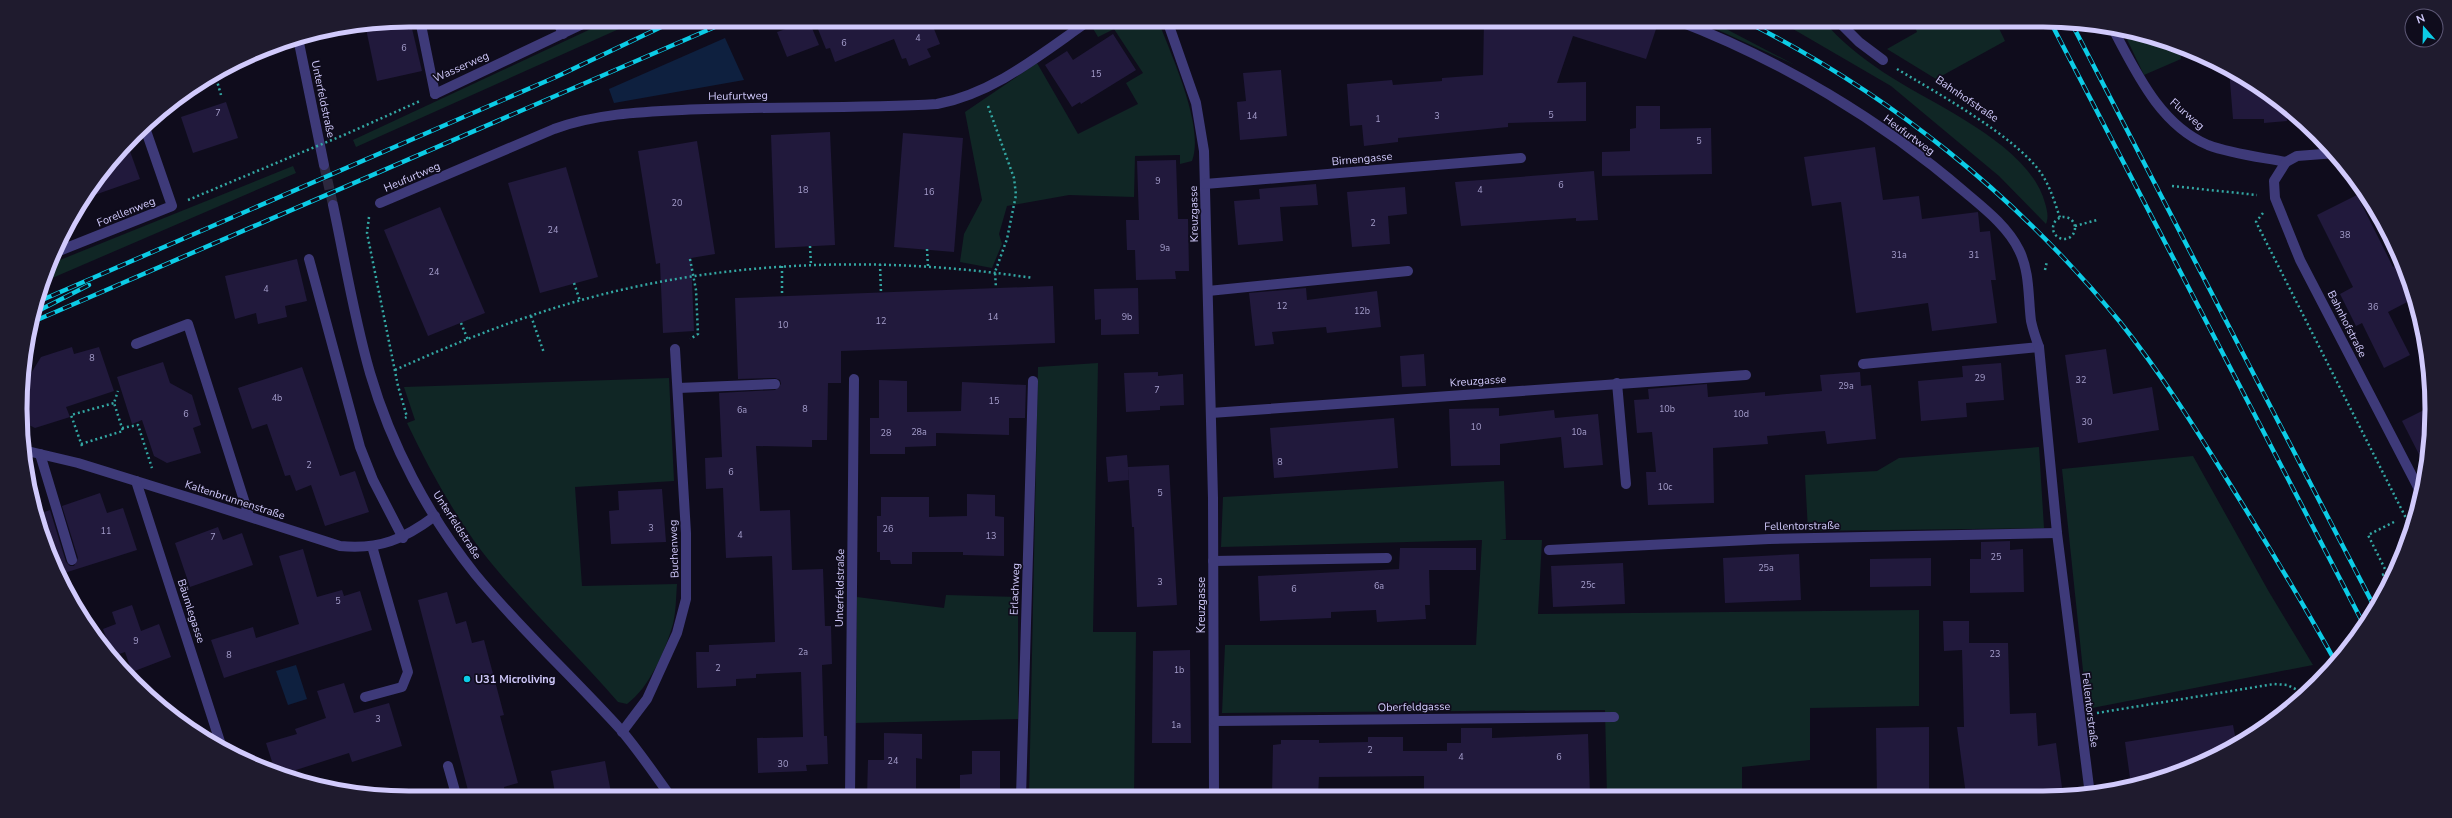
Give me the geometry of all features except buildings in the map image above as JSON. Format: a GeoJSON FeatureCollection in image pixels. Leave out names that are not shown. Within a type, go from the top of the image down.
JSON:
{"type":"FeatureCollection","features":[{"type":"Feature","properties":{"kind":"street","name":"Wasserweg"},"geometry":{"type":"LineString","coordinates":[[421,27],[435,94],[577,27]]}},
{"type":"Feature","properties":{"kind":"street"},"geometry":{"type":"LineString","coordinates":[[560,27],[563,34]]}},
{"type":"Feature","properties":{"kind":"street","name":"Heufurtweg"},"geometry":{"type":"LineString","coordinates":[[380,203],[554,129],[581,120],[645,112],[715,108],[854,108],[937,104],[982,91],[1079,27]]}},
{"type":"Feature","properties":{"kind":"street","name":"Kreuzgasse"},"geometry":{"type":"LineString","coordinates":[[1170,27],[1189,78],[1200,117],[1204,151],[1211,413],[1214,791]]}},
{"type":"Feature","properties":{"kind":"street","name":"Heufurtweg"},"geometry":{"type":"LineString","coordinates":[[1692,27],[1740,48],[1816,86],[1917,155],[1981,206],[2006,230],[2024,260],[2031,322],[2039,347]]}},
{"type":"Feature","properties":{"kind":"street"},"geometry":{"type":"LineString","coordinates":[[1844,27],[1859,42],[1883,60]]}},
{"type":"Feature","properties":{"kind":"street","name":"Flurweg"},"geometry":{"type":"LineString","coordinates":[[2115,34],[2136,73],[2155,101],[2191,136],[2209,145],[2286,162]]}},
{"type":"Feature","properties":{"kind":"street","name":"Unterfeldstraße"},"geometry":{"type":"LineString","coordinates":[[299,43],[324,165]]}},
{"type":"Feature","properties":{"kind":"street","name":"Forellenweg"},"geometry":{"type":"LineString","coordinates":[[62,250],[172,206],[146,132]]}},
{"type":"Feature","properties":{"kind":"street"},"geometry":{"type":"LineString","coordinates":[[2286,162],[2297,156],[2328,154]]}},
{"type":"Feature","properties":{"kind":"street","name":"Birnengasse"},"geometry":{"type":"LineString","coordinates":[[1205,184],[1521,158]]}},
{"type":"Feature","properties":{"kind":"street","name":"Bahnhofstraße"},"geometry":{"type":"LineString","coordinates":[[2286,162],[2274,181],[2274,198],[2300,260],[2417,486]]}},
{"type":"Feature","properties":{"kind":"street","name":"Unterfeldstraße"},"geometry":{"type":"LineString","coordinates":[[333,205],[370,372],[389,427],[414,480],[460,554],[494,596],[622,732],[666,791]]}},
{"type":"Feature","properties":{"kind":"street"},"geometry":{"type":"LineString","coordinates":[[308,259],[360,447],[373,480],[403,538]]}},
{"type":"Feature","properties":{"kind":"street"},"geometry":{"type":"LineString","coordinates":[[1208,291],[1408,271]]}},
{"type":"Feature","properties":{"kind":"street"},"geometry":{"type":"LineString","coordinates":[[136,344],[188,324],[249,516]]}},
{"type":"Feature","properties":{"kind":"street"},"geometry":{"type":"LineString","coordinates":[[1863,364],[2039,347]]}},
{"type":"Feature","properties":{"kind":"street","name":"Fellentorstraße"},"geometry":{"type":"LineString","coordinates":[[2039,347],[2057,534],[2078,716],[2089,788]]}},
{"type":"Feature","properties":{"kind":"street","name":"Buchenweg"},"geometry":{"type":"LineString","coordinates":[[622,732],[647,699],[677,633],[686,599],[688,564],[675,349]]}},
{"type":"Feature","properties":{"kind":"street","name":"Kreuzgasse"},"geometry":{"type":"LineString","coordinates":[[1211,413],[1746,374]]}},
{"type":"Feature","properties":{"kind":"street","name":"Unterfeldstraße"},"geometry":{"type":"LineString","coordinates":[[850,791],[854,380]]}},
{"type":"Feature","properties":{"kind":"street","name":"Erlachweg"},"geometry":{"type":"LineString","coordinates":[[1021,791],[1033,381]]}},
{"type":"Feature","properties":{"kind":"street"},"geometry":{"type":"LineString","coordinates":[[1617,383],[1626,484]]}},
{"type":"Feature","properties":{"kind":"street"},"geometry":{"type":"LineString","coordinates":[[678,388],[775,384]]}},
{"type":"Feature","properties":{"kind":"street","name":"Kaltenbrunnenstraße"},"geometry":{"type":"LineString","coordinates":[[29,452],[136,481],[340,546],[372,546],[392,543],[403,538],[436,516]]}},
{"type":"Feature","properties":{"kind":"street"},"geometry":{"type":"LineString","coordinates":[[40,454],[72,560]]}},
{"type":"Feature","properties":{"kind":"street","name":"Bäumlegasse"},"geometry":{"type":"LineString","coordinates":[[136,481],[220,741]]}},
{"type":"Feature","properties":{"kind":"street","name":"Fellentorstraße"},"geometry":{"type":"LineString","coordinates":[[1549,550],[1769,539],[2057,534]]}},
{"type":"Feature","properties":{"kind":"street"},"geometry":{"type":"LineString","coordinates":[[365,697],[402,687],[408,672],[372,546]]}},
{"type":"Feature","properties":{"kind":"street"},"geometry":{"type":"LineString","coordinates":[[1213,561],[1387,558]]}},
{"type":"Feature","properties":{"kind":"street","name":"Oberfeldgasse"},"geometry":{"type":"LineString","coordinates":[[1214,721],[1614,717]]}},
{"type":"Feature","properties":{"kind":"street"},"geometry":{"type":"LineString","coordinates":[[448,766],[455,791]]}},
{"type":"Feature","properties":{"kind":"path","name":"Bahnhofstraße"},"geometry":{"type":"LineString","coordinates":[[1883,60],[1978,120],[2025,155],[2042,174],[2060,218]]}},
{"type":"Feature","properties":{"kind":"path"},"geometry":{"type":"LineString","coordinates":[[216,79],[221,95]]}},
{"type":"Feature","properties":{"kind":"path"},"geometry":{"type":"LineString","coordinates":[[982,91],[1014,178],[1016,194],[1007,239],[995,272],[996,288]]}},
{"type":"Feature","properties":{"kind":"path"},"geometry":{"type":"LineString","coordinates":[[172,206],[344,135],[435,94]]}},
{"type":"Feature","properties":{"kind":"path"},"geometry":{"type":"LineString","coordinates":[[2172,186],[2249,194]]}},
{"type":"Feature","properties":{"kind":"path"},"geometry":{"type":"LineString","coordinates":[[2274,198],[2256,222],[2408,522]]}},
{"type":"Feature","properties":{"kind":"path"},"geometry":{"type":"LineString","coordinates":[[380,203],[370,215],[367,233],[395,370],[407,417],[389,427]]}},
{"type":"Feature","properties":{"kind":"path"},"geometry":{"type":"LineString","coordinates":[[2060,218],[2072,220],[2075,226],[2074,234],[2069,239],[2056,237],[2053,226],[2060,218]]}},
{"type":"Feature","properties":{"kind":"path"},"geometry":{"type":"LineString","coordinates":[[2075,226],[2097,220]]}},
{"type":"Feature","properties":{"kind":"path"},"geometry":{"type":"LineString","coordinates":[[810,246],[811,265]]}},
{"type":"Feature","properties":{"kind":"path"},"geometry":{"type":"LineString","coordinates":[[927,249],[928,267]]}},
{"type":"Feature","properties":{"kind":"path"},"geometry":{"type":"LineString","coordinates":[[675,349],[698,334],[690,258]]}},
{"type":"Feature","properties":{"kind":"path"},"geometry":{"type":"LineString","coordinates":[[395,370],[531,316],[580,301],[644,285],[693,276],[782,266],[880,264],[995,272],[1033,278]]}},
{"type":"Feature","properties":{"kind":"path"},"geometry":{"type":"LineString","coordinates":[[880,264],[881,293]]}},
{"type":"Feature","properties":{"kind":"path"},"geometry":{"type":"LineString","coordinates":[[782,266],[782,296]]}},
{"type":"Feature","properties":{"kind":"path"},"geometry":{"type":"LineString","coordinates":[[574,283],[580,301]]}},
{"type":"Feature","properties":{"kind":"path"},"geometry":{"type":"LineString","coordinates":[[531,316],[544,353]]}},
{"type":"Feature","properties":{"kind":"path"},"geometry":{"type":"LineString","coordinates":[[460,323],[468,340]]}},
{"type":"Feature","properties":{"kind":"path"},"geometry":{"type":"LineString","coordinates":[[82,444],[123,431],[114,403],[118,391]]}},
{"type":"Feature","properties":{"kind":"path"},"geometry":{"type":"LineString","coordinates":[[78,464],[82,451],[82,444],[71,416],[114,403]]}},
{"type":"Feature","properties":{"kind":"path"},"geometry":{"type":"LineString","coordinates":[[122,428],[138,425],[153,472],[152,486]]}},
{"type":"Feature","properties":{"kind":"path"},"geometry":{"type":"LineString","coordinates":[[2382,575],[2387,573],[2368,535],[2394,522]]}},
{"type":"Feature","properties":{"kind":"path"},"geometry":{"type":"LineString","coordinates":[[2078,716],[2274,684],[2287,685],[2300,691]]}},
{"type":"Feature","properties":{"kind":"green space"},"geometry":{"type":"Polygon","coordinates":[[[595,27],[623,27],[356,147],[353,140],[595,27]]]}},
{"type":"Feature","properties":{"kind":"green space"},"geometry":{"type":"Polygon","coordinates":[[[1092,27],[1161,27],[1185,90],[1190,110],[1194,129],[1195,146],[1192,161],[1180,164],[1180,155],[1135,156],[1134,197],[1069,195],[1007,206],[999,234],[1002,244],[992,268],[960,262],[964,234],[982,200],[965,112],[1037,63],[1078,134],[1138,104],[1126,83],[1143,73],[1114,29],[1098,37],[1092,27]]]}},
{"type":"Feature","properties":{"kind":"green space"},"geometry":{"type":"Polygon","coordinates":[[[1711,27],[1722,27],[1795,65],[1711,27]]]}},
{"type":"Feature","properties":{"kind":"green space"},"geometry":{"type":"Polygon","coordinates":[[[1795,27],[1829,27],[1844,42],[1883,72],[1903,85],[1952,112],[2000,144],[2020,162],[2035,181],[2045,203],[2048,216],[2046,224],[1999,176],[1891,86],[1793,29],[1795,27]]]}},
{"type":"Feature","properties":{"kind":"green space"},"geometry":{"type":"Polygon","coordinates":[[[1915,27],[1998,27],[2005,41],[1936,79],[1887,49],[1917,32],[1915,27]]]}},
{"type":"Feature","properties":{"kind":"green space"},"geometry":{"type":"Polygon","coordinates":[[[2125,36],[2180,52],[2181,59],[2144,75],[2125,36]]]}},
{"type":"Feature","properties":{"kind":"green space"},"geometry":{"type":"Polygon","coordinates":[[[293,166],[296,173],[50,279],[57,261],[293,166]]]}},
{"type":"Feature","properties":{"kind":"green space"},"geometry":{"type":"Polygon","coordinates":[[[1098,363],[1093,632],[1136,632],[1134,791],[1029,791],[1038,367],[1098,363]]]}},
{"type":"Feature","properties":{"kind":"green space"},"geometry":{"type":"Polygon","coordinates":[[[669,378],[674,481],[575,487],[582,586],[677,584],[674,619],[666,646],[650,678],[643,688],[627,704],[618,702],[530,607],[480,549],[440,488],[407,423],[415,420],[404,387],[669,378]]]}},
{"type":"Feature","properties":{"kind":"green space"},"geometry":{"type":"Polygon","coordinates":[[[2039,447],[2044,528],[1808,531],[1805,475],[1877,471],[1899,458],[2039,447]]]}},
{"type":"Feature","properties":{"kind":"green space"},"geometry":{"type":"Polygon","coordinates":[[[2193,456],[2269,592],[2313,665],[2087,709],[2062,469],[2193,456]]]}},
{"type":"Feature","properties":{"kind":"green space"},"geometry":{"type":"Polygon","coordinates":[[[1504,481],[1506,539],[1500,540],[1542,540],[1538,614],[1919,610],[1919,706],[1810,708],[1810,760],[1742,767],[1742,791],[1607,791],[1605,710],[1222,713],[1225,645],[1476,645],[1482,540],[1221,547],[1223,497],[1504,481]]]}},
{"type":"Feature","properties":{"kind":"green space"},"geometry":{"type":"Polygon","coordinates":[[[946,595],[1018,597],[1018,719],[856,723],[857,597],[944,608],[946,595]]]}},
{"type":"Feature","properties":{"kind":"water"},"geometry":{"type":"Polygon","coordinates":[[[725,38],[744,80],[614,103],[609,89],[725,38]]]}},
{"type":"Feature","properties":{"kind":"water"},"geometry":{"type":"Polygon","coordinates":[[[2413,313],[2417,329],[2410,314],[2413,313]]]}},
{"type":"Feature","properties":{"kind":"water"},"geometry":{"type":"Polygon","coordinates":[[[296,665],[307,699],[288,705],[276,671],[296,665]]]}},
{"type":"Feature","properties":{"kind":"tunnel"},"geometry":{"type":"LineString","coordinates":[[324,165],[333,205]]}},
{"type":"Feature","properties":{"kind":"railway"},"geometry":{"type":"LineString","coordinates":[[43,300],[558,76],[661,27]]}},
{"type":"Feature","properties":{"kind":"railway"},"geometry":{"type":"LineString","coordinates":[[38,320],[715,27]]}},
{"type":"Feature","properties":{"kind":"railway"},"geometry":{"type":"LineString","coordinates":[[1756,27],[1849,80],[1899,114],[1948,151],[1994,190],[2038,232],[2080,276],[2135,341],[2176,400],[2269,548],[2333,657]]}},
{"type":"Feature","properties":{"kind":"railway"},"geometry":{"type":"LineString","coordinates":[[2053,27],[2361,620]]}},
{"type":"Feature","properties":{"kind":"railway"},"geometry":{"type":"LineString","coordinates":[[2074,29],[2372,603]]}},
{"type":"Feature","properties":{"kind":"railway"},"geometry":{"type":"LineString","coordinates":[[40,310],[89,285]]}},
{"type":"Feature","properties":{"kind":"place","name":"U31 Microliving"},"geometry":{"type":"Point","coordinates":[467,679]}}]}
